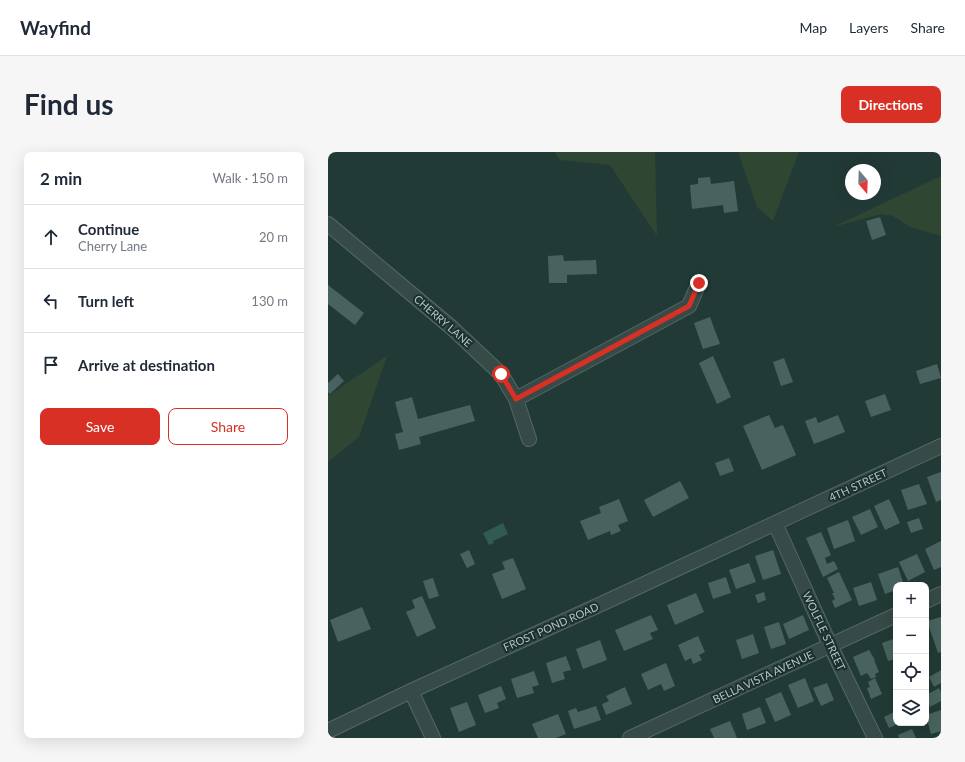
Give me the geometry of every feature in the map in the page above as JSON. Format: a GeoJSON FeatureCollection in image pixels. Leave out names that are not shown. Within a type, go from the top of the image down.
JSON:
{"type":"FeatureCollection","features":[{"type":"Feature","properties":{"kind":"street","name":"CHERRY LANE"},"geometry":{"type":"LineString","coordinates":[[328,224],[451,327],[501,374],[516,399],[529,439]]}},
{"type":"Feature","properties":{"kind":"street"},"geometry":{"type":"LineString","coordinates":[[516,399],[689,306],[699,283]]}},
{"type":"Feature","properties":{"kind":"street","name":"4TH STREET"},"geometry":{"type":"LineString","coordinates":[[775,523],[941,446]]}},
{"type":"Feature","properties":{"kind":"street","name":"WOLFLE STREET"},"geometry":{"type":"LineString","coordinates":[[775,523],[830,645],[875,738]]}},
{"type":"Feature","properties":{"kind":"street","name":"FROST POND ROAD"},"geometry":{"type":"LineString","coordinates":[[328,731],[411,691],[612,600],[775,523]]}},
{"type":"Feature","properties":{"kind":"street"},"geometry":{"type":"LineString","coordinates":[[929,600],[941,594]]}},
{"type":"Feature","properties":{"kind":"street","name":"BELLA VISTA AVENUE"},"geometry":{"type":"LineString","coordinates":[[630,738],[893,616]]}},
{"type":"Feature","properties":{"kind":"street"},"geometry":{"type":"LineString","coordinates":[[411,691],[433,738]]}},
{"type":"Feature","properties":{"kind":"shaded area"},"geometry":{"type":"Polygon","coordinates":[[[555,152],[655,152],[657,236],[610,165],[560,160],[555,152]]]}},
{"type":"Feature","properties":{"kind":"shaded area"},"geometry":{"type":"Polygon","coordinates":[[[738,152],[799,152],[773,221],[757,207],[738,152]]]}},
{"type":"Feature","properties":{"kind":"shaded area"},"geometry":{"type":"Polygon","coordinates":[[[941,176],[941,236],[910,227],[893,216],[881,214],[833,227],[941,176]]]}},
{"type":"Feature","properties":{"kind":"shaded area"},"geometry":{"type":"Polygon","coordinates":[[[387,356],[359,437],[328,462],[328,396],[387,356]]]}},
{"type":"Feature","properties":{"kind":"shaded area"},"geometry":{"type":"Polygon","coordinates":[[[503,523],[508,534],[493,541],[494,543],[489,545],[483,533],[503,523]]]}},
{"type":"Feature","properties":{"kind":"building"},"geometry":{"type":"Polygon","coordinates":[[[710,177],[711,184],[734,181],[738,211],[724,213],[723,205],[692,209],[690,185],[698,184],[698,178],[710,177]]]}},
{"type":"Feature","properties":{"kind":"building"},"geometry":{"type":"Polygon","coordinates":[[[880,217],[886,235],[872,240],[866,221],[880,217]]]}},
{"type":"Feature","properties":{"kind":"building"},"geometry":{"type":"Polygon","coordinates":[[[563,255],[564,261],[596,260],[597,274],[567,275],[567,283],[549,283],[548,256],[563,255]]]}},
{"type":"Feature","properties":{"kind":"building"},"geometry":{"type":"Polygon","coordinates":[[[328,285],[364,313],[355,325],[328,304],[328,285]]]}},
{"type":"Feature","properties":{"kind":"building"},"geometry":{"type":"Polygon","coordinates":[[[710,317],[720,344],[703,349],[694,323],[710,317]]]}},
{"type":"Feature","properties":{"kind":"building"},"geometry":{"type":"Polygon","coordinates":[[[713,356],[731,397],[717,404],[699,363],[713,356]]]}},
{"type":"Feature","properties":{"kind":"building"},"geometry":{"type":"Polygon","coordinates":[[[784,358],[793,382],[781,386],[773,362],[784,358]]]}},
{"type":"Feature","properties":{"kind":"building"},"geometry":{"type":"Polygon","coordinates":[[[937,364],[941,378],[920,384],[916,371],[937,364]]]}},
{"type":"Feature","properties":{"kind":"building"},"geometry":{"type":"Polygon","coordinates":[[[338,374],[344,381],[330,394],[328,392],[328,383],[338,374]]]}},
{"type":"Feature","properties":{"kind":"building"},"geometry":{"type":"Polygon","coordinates":[[[885,394],[891,410],[871,417],[865,401],[885,394]]]}},
{"type":"Feature","properties":{"kind":"building"},"geometry":{"type":"Polygon","coordinates":[[[412,397],[418,419],[470,405],[475,421],[419,437],[421,444],[399,450],[395,434],[403,432],[395,402],[412,397]]]}},
{"type":"Feature","properties":{"kind":"building"},"geometry":{"type":"Polygon","coordinates":[[[769,415],[775,428],[783,425],[796,455],[762,470],[743,426],[769,415]]]}},
{"type":"Feature","properties":{"kind":"building"},"geometry":{"type":"Polygon","coordinates":[[[838,415],[845,432],[814,444],[805,421],[816,417],[818,423],[838,415]]]}},
{"type":"Feature","properties":{"kind":"building"},"geometry":{"type":"Polygon","coordinates":[[[729,458],[734,471],[720,476],[715,463],[729,458]]]}},
{"type":"Feature","properties":{"kind":"building"},"geometry":{"type":"Polygon","coordinates":[[[941,472],[941,500],[936,502],[927,477],[941,472]]]}},
{"type":"Feature","properties":{"kind":"building"},"geometry":{"type":"Polygon","coordinates":[[[680,481],[689,498],[653,517],[644,500],[680,481]]]}},
{"type":"Feature","properties":{"kind":"building"},"geometry":{"type":"Polygon","coordinates":[[[919,484],[927,504],[908,510],[901,490],[919,484]]]}},
{"type":"Feature","properties":{"kind":"building"},"geometry":{"type":"Polygon","coordinates":[[[619,499],[628,521],[618,525],[621,531],[611,535],[610,531],[588,540],[580,521],[601,513],[599,507],[619,499]]]}},
{"type":"Feature","properties":{"kind":"building"},"geometry":{"type":"Polygon","coordinates":[[[889,499],[900,523],[885,530],[874,506],[889,499]]]}},
{"type":"Feature","properties":{"kind":"building"},"geometry":{"type":"Polygon","coordinates":[[[870,509],[878,527],[861,535],[852,517],[870,509]]]}},
{"type":"Feature","properties":{"kind":"building"},"geometry":{"type":"Polygon","coordinates":[[[919,518],[923,529],[911,533],[907,522],[919,518]]]}},
{"type":"Feature","properties":{"kind":"building"},"geometry":{"type":"Polygon","coordinates":[[[848,520],[855,541],[834,549],[827,528],[848,520]]]}},
{"type":"Feature","properties":{"kind":"building"},"geometry":{"type":"Polygon","coordinates":[[[821,532],[831,555],[825,558],[827,564],[834,561],[838,569],[823,577],[806,538],[821,532]]]}},
{"type":"Feature","properties":{"kind":"building"},"geometry":{"type":"Polygon","coordinates":[[[941,541],[941,567],[934,570],[925,549],[941,541]]]}},
{"type":"Feature","properties":{"kind":"building"},"geometry":{"type":"Polygon","coordinates":[[[469,550],[475,564],[467,568],[460,554],[469,550]]]}},
{"type":"Feature","properties":{"kind":"building"},"geometry":{"type":"Polygon","coordinates":[[[773,550],[781,574],[763,580],[755,556],[773,550]]]}},
{"type":"Feature","properties":{"kind":"building"},"geometry":{"type":"Polygon","coordinates":[[[917,554],[925,572],[908,581],[899,562],[917,554]]]}},
{"type":"Feature","properties":{"kind":"building"},"geometry":{"type":"Polygon","coordinates":[[[513,558],[526,589],[502,599],[492,574],[505,569],[502,562],[513,558]]]}},
{"type":"Feature","properties":{"kind":"building"},"geometry":{"type":"Polygon","coordinates":[[[749,563],[756,582],[736,589],[729,570],[749,563]]]}},
{"type":"Feature","properties":{"kind":"building"},"geometry":{"type":"Polygon","coordinates":[[[898,567],[903,582],[893,582],[893,591],[885,594],[878,574],[898,567]]]}},
{"type":"Feature","properties":{"kind":"building"},"geometry":{"type":"Polygon","coordinates":[[[839,572],[852,600],[835,608],[832,601],[835,599],[832,593],[834,593],[827,578],[839,572]]]}},
{"type":"Feature","properties":{"kind":"building"},"geometry":{"type":"Polygon","coordinates":[[[726,577],[731,593],[713,599],[708,583],[726,577]]]}},
{"type":"Feature","properties":{"kind":"building"},"geometry":{"type":"Polygon","coordinates":[[[433,578],[439,596],[429,599],[423,581],[433,578]]]}},
{"type":"Feature","properties":{"kind":"building"},"geometry":{"type":"Polygon","coordinates":[[[871,582],[877,600],[859,606],[853,588],[871,582]]]}},
{"type":"Feature","properties":{"kind":"building"},"geometry":{"type":"Polygon","coordinates":[[[764,592],[766,600],[758,603],[755,595],[764,592]]]}},
{"type":"Feature","properties":{"kind":"building"},"geometry":{"type":"Polygon","coordinates":[[[696,593],[704,612],[675,625],[667,605],[696,593]]]}},
{"type":"Feature","properties":{"kind":"building"},"geometry":{"type":"Polygon","coordinates":[[[422,596],[436,628],[417,637],[406,612],[415,608],[412,600],[422,596]]]}},
{"type":"Feature","properties":{"kind":"building"},"geometry":{"type":"Polygon","coordinates":[[[362,607],[371,629],[338,642],[330,620],[362,607]]]}},
{"type":"Feature","properties":{"kind":"building"},"geometry":{"type":"Polygon","coordinates":[[[651,615],[658,630],[650,633],[653,639],[624,651],[615,630],[651,615]]]}},
{"type":"Feature","properties":{"kind":"building"},"geometry":{"type":"Polygon","coordinates":[[[803,615],[809,630],[789,639],[783,624],[803,615]]]}},
{"type":"Feature","properties":{"kind":"building"},"geometry":{"type":"Polygon","coordinates":[[[941,617],[941,652],[938,653],[929,627],[929,620],[941,617]]]}},
{"type":"Feature","properties":{"kind":"building"},"geometry":{"type":"Polygon","coordinates":[[[779,622],[786,644],[771,649],[764,627],[779,622]]]}},
{"type":"Feature","properties":{"kind":"building"},"geometry":{"type":"Polygon","coordinates":[[[753,634],[759,653],[742,659],[736,640],[753,634]]]}},
{"type":"Feature","properties":{"kind":"building"},"geometry":{"type":"Polygon","coordinates":[[[698,636],[705,652],[699,655],[702,660],[693,664],[691,658],[685,661],[678,645],[698,636]]]}},
{"type":"Feature","properties":{"kind":"building"},"geometry":{"type":"Polygon","coordinates":[[[893,639],[893,660],[888,661],[882,643],[893,639]]]}},
{"type":"Feature","properties":{"kind":"building"},"geometry":{"type":"Polygon","coordinates":[[[600,640],[607,660],[583,669],[576,649],[600,640]]]}},
{"type":"Feature","properties":{"kind":"building"},"geometry":{"type":"Polygon","coordinates":[[[869,650],[875,660],[879,672],[875,674],[876,677],[871,679],[867,673],[861,676],[853,657],[869,650]]]}},
{"type":"Feature","properties":{"kind":"building"},"geometry":{"type":"Polygon","coordinates":[[[566,656],[571,670],[563,672],[565,679],[552,683],[546,663],[566,656]]]}},
{"type":"Feature","properties":{"kind":"building"},"geometry":{"type":"Polygon","coordinates":[[[666,663],[675,686],[664,691],[661,684],[648,690],[641,674],[666,663]]]}},
{"type":"Feature","properties":{"kind":"building"},"geometry":{"type":"Polygon","coordinates":[[[941,670],[941,683],[934,687],[929,677],[941,670]]]}},
{"type":"Feature","properties":{"kind":"building"},"geometry":{"type":"Polygon","coordinates":[[[534,671],[539,685],[532,687],[534,693],[517,698],[511,679],[534,671]]]}},
{"type":"Feature","properties":{"kind":"building"},"geometry":{"type":"Polygon","coordinates":[[[805,678],[814,701],[798,708],[788,685],[805,678]]]}},
{"type":"Feature","properties":{"kind":"building"},"geometry":{"type":"Polygon","coordinates":[[[875,678],[882,694],[871,699],[867,688],[870,687],[868,682],[875,678]]]}},
{"type":"Feature","properties":{"kind":"building"},"geometry":{"type":"Polygon","coordinates":[[[827,683],[834,700],[821,706],[813,688],[827,683]]]}},
{"type":"Feature","properties":{"kind":"building"},"geometry":{"type":"Polygon","coordinates":[[[501,686],[506,699],[497,703],[499,708],[485,713],[478,695],[501,686]]]}},
{"type":"Feature","properties":{"kind":"building"},"geometry":{"type":"Polygon","coordinates":[[[625,687],[632,704],[606,715],[602,704],[609,701],[606,696],[625,687]]]}},
{"type":"Feature","properties":{"kind":"building"},"geometry":{"type":"Polygon","coordinates":[[[939,688],[941,692],[941,701],[930,707],[929,693],[939,688]]]}},
{"type":"Feature","properties":{"kind":"building"},"geometry":{"type":"Polygon","coordinates":[[[781,692],[791,715],[775,722],[765,699],[781,692]]]}},
{"type":"Feature","properties":{"kind":"building"},"geometry":{"type":"Polygon","coordinates":[[[467,702],[476,725],[459,732],[450,708],[467,702]]]}},
{"type":"Feature","properties":{"kind":"building"},"geometry":{"type":"Polygon","coordinates":[[[596,706],[601,720],[574,729],[568,711],[576,708],[578,712],[596,706]]]}},
{"type":"Feature","properties":{"kind":"building"},"geometry":{"type":"Polygon","coordinates":[[[760,707],[766,723],[747,730],[742,714],[760,707]]]}},
{"type":"Feature","properties":{"kind":"building"},"geometry":{"type":"Polygon","coordinates":[[[941,710],[941,731],[931,734],[929,726],[929,714],[941,710]]]}},
{"type":"Feature","properties":{"kind":"building"},"geometry":{"type":"Polygon","coordinates":[[[893,712],[893,726],[889,728],[884,717],[893,712]]]}},
{"type":"Feature","properties":{"kind":"building"},"geometry":{"type":"Polygon","coordinates":[[[558,714],[566,734],[556,738],[538,738],[532,724],[558,714]]]}},
{"type":"Feature","properties":{"kind":"building"},"geometry":{"type":"Polygon","coordinates":[[[730,721],[737,738],[714,738],[710,729],[730,721]]]}},
{"type":"Feature","properties":{"kind":"building"},"geometry":{"type":"Polygon","coordinates":[[[912,729],[916,738],[899,738],[898,735],[912,729]]]}},
{"type":"Feature","properties":{"kind":"route"},"geometry":{"type":"LineString","coordinates":[[501,374],[516,399],[689,306],[699,283]]}}]}
